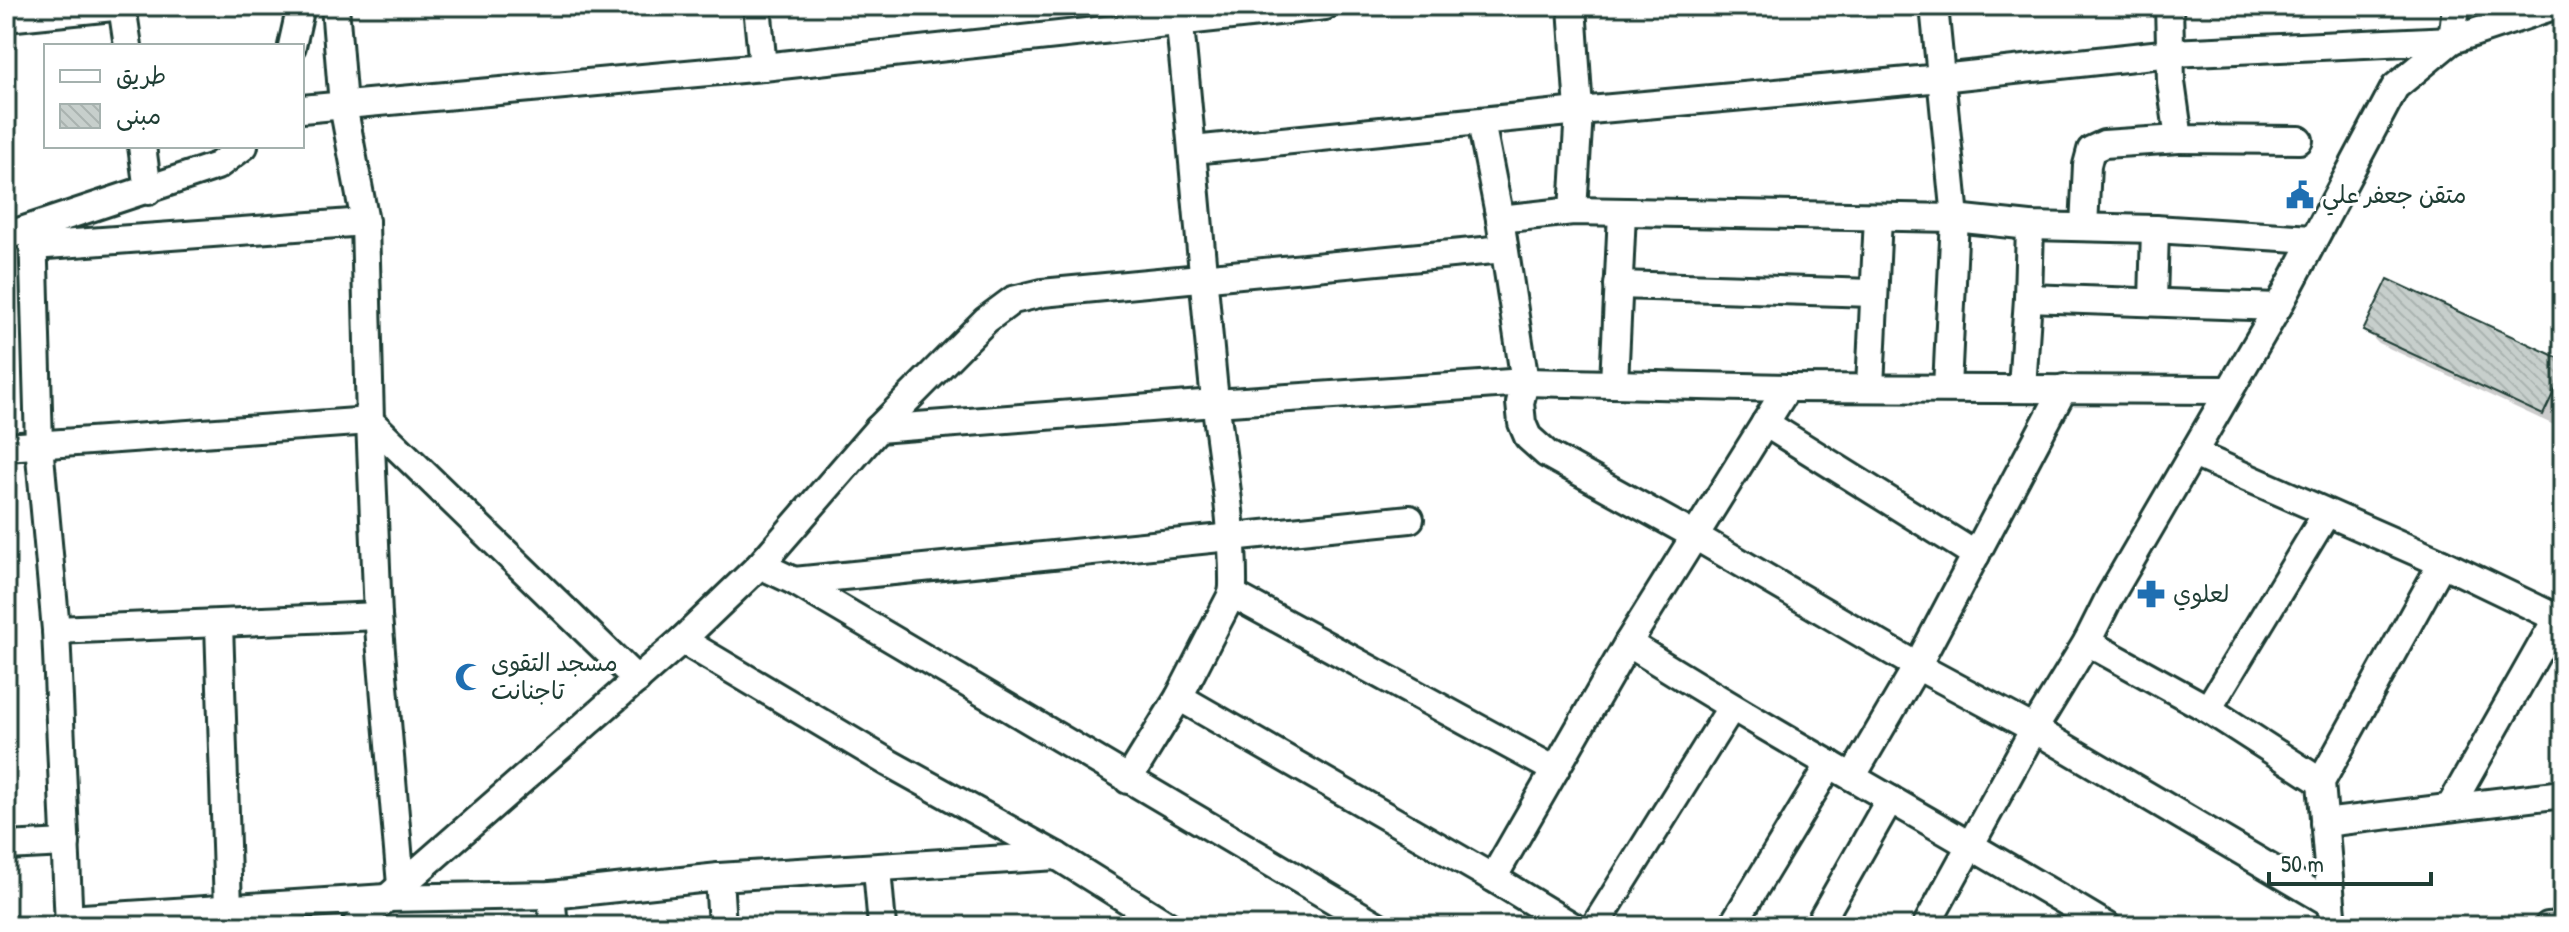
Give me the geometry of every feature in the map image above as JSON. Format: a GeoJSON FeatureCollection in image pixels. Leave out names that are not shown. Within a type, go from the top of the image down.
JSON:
{"type":"FeatureCollection","features":[{"type":"Feature","properties":{"kind":"street"},"geometry":{"type":"LineString","coordinates":[[6,18],[122,6],[128,44]]}},
{"type":"Feature","properties":{"kind":"street"},"geometry":{"type":"LineString","coordinates":[[292,44],[301,6]]}},
{"type":"Feature","properties":{"kind":"street"},"geometry":{"type":"LineString","coordinates":[[335,6],[343,105],[365,222],[378,616],[394,891]]}},
{"type":"Feature","properties":{"kind":"street"},"geometry":{"type":"LineString","coordinates":[[757,6],[763,67]]}},
{"type":"Feature","properties":{"kind":"street"},"geometry":{"type":"LineString","coordinates":[[304,109],[763,67],[1179,14],[1325,6]]}},
{"type":"Feature","properties":{"kind":"street"},"geometry":{"type":"LineString","coordinates":[[1572,6],[1579,111],[1573,211]]}},
{"type":"Feature","properties":{"kind":"street"},"geometry":{"type":"LineString","coordinates":[[1934,6],[1955,218],[1947,388]]}},
{"type":"Feature","properties":{"kind":"street"},"geometry":{"type":"LineString","coordinates":[[2169,6],[2172,92],[2179,139]]}},
{"type":"Feature","properties":{"kind":"street"},"geometry":{"type":"LineString","coordinates":[[1926,926],[2034,729],[2278,307],[2395,87],[2452,40],[2456,6]]}},
{"type":"Feature","properties":{"kind":"street"},"geometry":{"type":"LineString","coordinates":[[1193,150],[2171,53],[2452,40],[2554,6]]}},
{"type":"Feature","properties":{"kind":"street"},"geometry":{"type":"LineString","coordinates":[[1128,780],[1179,697],[1232,594],[1234,574],[1179,14]]}},
{"type":"Feature","properties":{"kind":"street"},"geometry":{"type":"LineString","coordinates":[[1481,122],[1500,219],[1525,382],[1520,403],[1522,423],[1528,437],[1547,454],[1695,536],[1917,666],[2034,729],[2332,915]]}},
{"type":"Feature","properties":{"kind":"street"},"geometry":{"type":"LineString","coordinates":[[2084,227],[2087,165],[2091,150],[2104,144],[2179,139],[2299,140]]}},
{"type":"Feature","properties":{"kind":"street"},"geometry":{"type":"LineString","coordinates":[[142,148],[148,191]]}},
{"type":"Feature","properties":{"kind":"street"},"geometry":{"type":"LineString","coordinates":[[33,237],[217,166],[241,148]]}},
{"type":"Feature","properties":{"kind":"street"},"geometry":{"type":"LineString","coordinates":[[1500,219],[1573,211],[1955,218],[2030,226],[2155,229],[2312,239]]}},
{"type":"Feature","properties":{"kind":"street"},"geometry":{"type":"LineString","coordinates":[[1614,383],[1622,213]]}},
{"type":"Feature","properties":{"kind":"street"},"geometry":{"type":"LineString","coordinates":[[1870,387],[1878,217]]}},
{"type":"Feature","properties":{"kind":"street"},"geometry":{"type":"LineString","coordinates":[[6,236],[365,222]]}},
{"type":"Feature","properties":{"kind":"street"},"geometry":{"type":"LineString","coordinates":[[2022,388],[2030,226]]}},
{"type":"Feature","properties":{"kind":"street"},"geometry":{"type":"LineString","coordinates":[[2153,302],[2155,229]]}},
{"type":"Feature","properties":{"kind":"street"},"geometry":{"type":"LineString","coordinates":[[33,237],[39,445],[56,630],[68,922],[240,914],[394,891],[551,895],[719,877],[1057,856]]}},
{"type":"Feature","properties":{"kind":"street"},"geometry":{"type":"LineString","coordinates":[[355,926],[682,640],[760,565],[878,429],[986,320],[1013,300],[1042,293],[1504,249]]}},
{"type":"Feature","properties":{"kind":"street"},"geometry":{"type":"LineString","coordinates":[[1618,285],[1873,293]]}},
{"type":"Feature","properties":{"kind":"street"},"geometry":{"type":"LineString","coordinates":[[2028,298],[2278,307]]}},
{"type":"Feature","properties":{"kind":"street"},"geometry":{"type":"LineString","coordinates":[[878,429],[1525,382],[1787,388],[2229,390]]}},
{"type":"Feature","properties":{"kind":"street"},"geometry":{"type":"LineString","coordinates":[[1493,878],[1628,643],[1787,388]]}},
{"type":"Feature","properties":{"kind":"street"},"geometry":{"type":"LineString","coordinates":[[1732,926],[1917,666],[2064,388]]}},
{"type":"Feature","properties":{"kind":"street"},"geometry":{"type":"LineString","coordinates":[[6,447],[370,421],[637,680]]}},
{"type":"Feature","properties":{"kind":"street"},"geometry":{"type":"LineString","coordinates":[[1765,423],[1976,555]]}},
{"type":"Feature","properties":{"kind":"street"},"geometry":{"type":"LineString","coordinates":[[2194,454],[2442,563],[2560,620],[2450,807]]}},
{"type":"Feature","properties":{"kind":"street"},"geometry":{"type":"LineString","coordinates":[[2208,709],[2326,514]]}},
{"type":"Feature","properties":{"kind":"street"},"geometry":{"type":"LineString","coordinates":[[794,581],[1410,519]]}},
{"type":"Feature","properties":{"kind":"street"},"geometry":{"type":"LineString","coordinates":[[2332,915],[2321,782],[2442,563]]}},
{"type":"Feature","properties":{"kind":"street"},"geometry":{"type":"LineString","coordinates":[[760,565],[794,581],[1378,926]]}},
{"type":"Feature","properties":{"kind":"street"},"geometry":{"type":"LineString","coordinates":[[1232,594],[1555,770]]}},
{"type":"Feature","properties":{"kind":"street"},"geometry":{"type":"LineString","coordinates":[[56,630],[378,616]]}},
{"type":"Feature","properties":{"kind":"street"},"geometry":{"type":"LineString","coordinates":[[219,624],[240,914]]}},
{"type":"Feature","properties":{"kind":"street"},"geometry":{"type":"LineString","coordinates":[[682,640],[889,763],[1057,856],[1169,926]]}},
{"type":"Feature","properties":{"kind":"street"},"geometry":{"type":"LineString","coordinates":[[2087,642],[2208,709],[2321,782]]}},
{"type":"Feature","properties":{"kind":"street"},"geometry":{"type":"LineString","coordinates":[[1628,643],[1731,708],[1970,843],[2107,926]]}},
{"type":"Feature","properties":{"kind":"street"},"geometry":{"type":"LineString","coordinates":[[1179,697],[1572,926]]}},
{"type":"Feature","properties":{"kind":"street"},"geometry":{"type":"LineString","coordinates":[[1595,926],[1731,708]]}},
{"type":"Feature","properties":{"kind":"street"},"geometry":{"type":"LineString","coordinates":[[2324,823],[2563,794]]}},
{"type":"Feature","properties":{"kind":"street"},"geometry":{"type":"LineString","coordinates":[[1818,926],[1890,799]]}},
{"type":"Feature","properties":{"kind":"street"},"geometry":{"type":"LineString","coordinates":[[6,846],[66,843]]}},
{"type":"Feature","properties":{"kind":"street"},"geometry":{"type":"LineString","coordinates":[[877,869],[882,926]]}},
{"type":"Feature","properties":{"kind":"street"},"geometry":{"type":"LineString","coordinates":[[719,877],[722,926]]}},
{"type":"Feature","properties":{"kind":"street"},"geometry":{"type":"LineString","coordinates":[[551,895],[554,926]]}},
{"type":"Feature","properties":{"kind":"street"},"geometry":{"type":"LineString","coordinates":[[2548,926],[2563,925]]}},
{"type":"Feature","properties":{"kind":"building"},"geometry":{"type":"Polygon","coordinates":[[[2388,279],[2563,360],[2563,373],[2543,415],[2363,331],[2388,279]]]}},
{"type":"Feature","properties":{"kind":"place","name":"متقن جعفر علي"},"geometry":{"type":"Point","coordinates":[2300,195]}},
{"type":"Feature","properties":{"kind":"place","name":"لعلوي"},"geometry":{"type":"Point","coordinates":[2151,594]}},
{"type":"Feature","properties":{"kind":"place","name":"مسجد التقوى تاجنانت"},"geometry":{"type":"Point","coordinates":[469,677]}}]}
